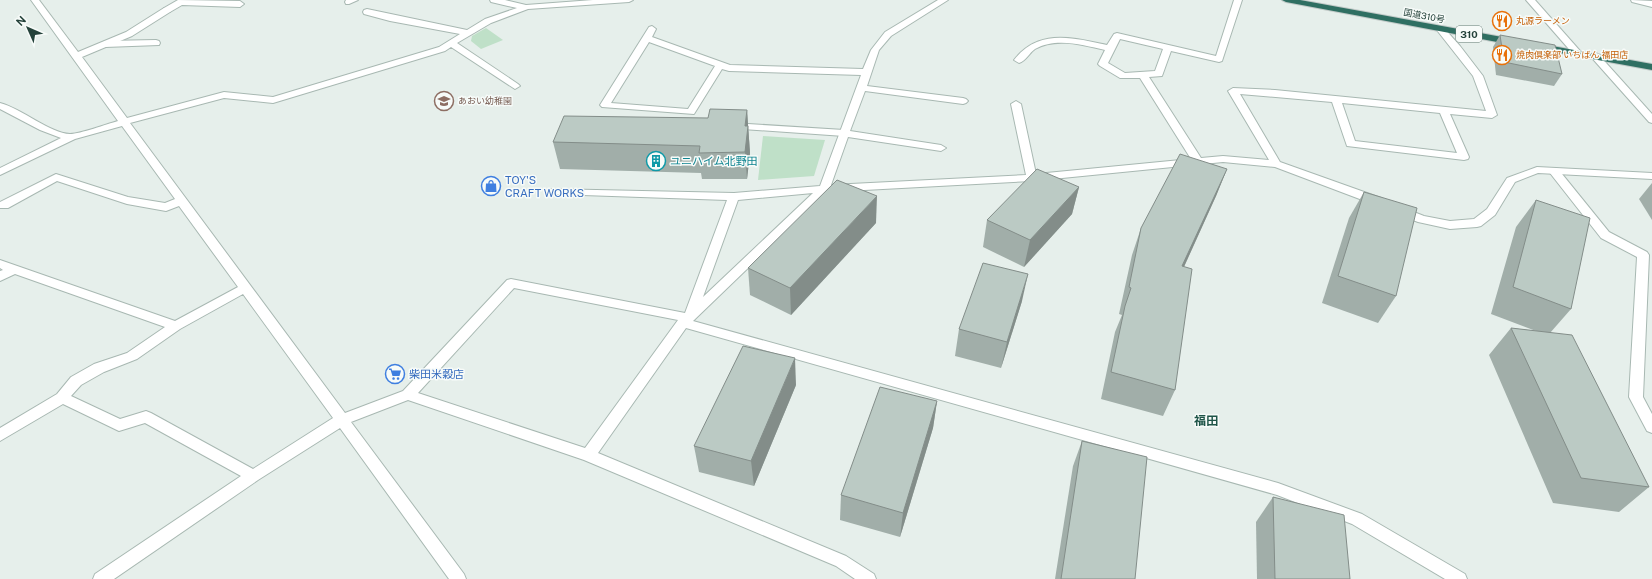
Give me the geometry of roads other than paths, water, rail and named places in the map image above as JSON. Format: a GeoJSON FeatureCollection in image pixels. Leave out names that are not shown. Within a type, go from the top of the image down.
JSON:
{"type":"FeatureCollection","features":[{"type":"Feature","properties":{"kind":"highway","name":"国道310号"},"geometry":{"type":"LineString","coordinates":[[1286,0],[1652,67]]}},
{"type":"Feature","properties":{"kind":"street"},"geometry":{"type":"LineString","coordinates":[[35,0],[458,579]]}},
{"type":"Feature","properties":{"kind":"street"},"geometry":{"type":"LineString","coordinates":[[494,0],[527,7]]}},
{"type":"Feature","properties":{"kind":"street"},"geometry":{"type":"LineString","coordinates":[[0,172],[71,137],[181,106],[224,95],[273,100],[442,49],[488,21],[527,7],[629,0]]}},
{"type":"Feature","properties":{"kind":"street"},"geometry":{"type":"LineString","coordinates":[[588,455],[686,320],[824,189],[875,50],[888,34],[944,0]]}},
{"type":"Feature","properties":{"kind":"street"},"geometry":{"type":"LineString","coordinates":[[1168,48],[1159,74],[1123,76],[1103,64],[1117,36],[1219,59],[1238,0]]}},
{"type":"Feature","properties":{"kind":"street"},"geometry":{"type":"LineString","coordinates":[[1530,0],[1578,54]]}},
{"type":"Feature","properties":{"kind":"street"},"geometry":{"type":"LineString","coordinates":[[1635,0],[1652,4]]}},
{"type":"Feature","properties":{"kind":"street"},"geometry":{"type":"LineString","coordinates":[[77,56],[128,34],[180,2],[240,4]]}},
{"type":"Feature","properties":{"kind":"street"},"geometry":{"type":"LineString","coordinates":[[367,12],[468,33]]}},
{"type":"Feature","properties":{"kind":"street"},"geometry":{"type":"LineString","coordinates":[[1276,164],[1233,91],[1275,93],[1492,115],[1478,76],[1457,48],[1440,29]]}},
{"type":"Feature","properties":{"kind":"street"},"geometry":{"type":"LineString","coordinates":[[720,65],[691,112],[605,105],[650,33],[720,65],[730,68],[867,72]]}},
{"type":"Feature","properties":{"kind":"street"},"geometry":{"type":"LineString","coordinates":[[1018,60],[1030,48],[1044,42],[1070,39],[1110,48]]}},
{"type":"Feature","properties":{"kind":"street"},"geometry":{"type":"LineString","coordinates":[[105,44],[156,43]]}},
{"type":"Feature","properties":{"kind":"street"},"geometry":{"type":"LineString","coordinates":[[451,43],[515,86]]}},
{"type":"Feature","properties":{"kind":"street"},"geometry":{"type":"LineString","coordinates":[[1595,56],[1652,120]]}},
{"type":"Feature","properties":{"kind":"street"},"geometry":{"type":"LineString","coordinates":[[1143,76],[1198,162]]}},
{"type":"Feature","properties":{"kind":"street"},"geometry":{"type":"LineString","coordinates":[[861,88],[963,101]]}},
{"type":"Feature","properties":{"kind":"street"},"geometry":{"type":"LineString","coordinates":[[1336,99],[1351,144],[1464,157],[1444,110]]}},
{"type":"Feature","properties":{"kind":"street"},"geometry":{"type":"LineString","coordinates":[[1016,104],[1032,178]]}},
{"type":"Feature","properties":{"kind":"street"},"geometry":{"type":"LineString","coordinates":[[0,106],[14,111],[58,135],[71,137]]}},
{"type":"Feature","properties":{"kind":"street"},"geometry":{"type":"LineString","coordinates":[[726,126],[844,133],[941,148]]}},
{"type":"Feature","properties":{"kind":"street"},"geometry":{"type":"LineString","coordinates":[[554,191],[734,197],[824,189],[1032,178],[1223,159],[1276,164],[1422,219],[1450,225],[1477,223],[1492,212],[1511,180],[1537,170],[1652,176]]}},
{"type":"Feature","properties":{"kind":"street"},"geometry":{"type":"LineString","coordinates":[[1554,171],[1605,235],[1644,255],[1636,397],[1652,427]]}},
{"type":"Feature","properties":{"kind":"street"},"geometry":{"type":"LineString","coordinates":[[4,205],[56,177],[127,200],[166,207],[181,201]]}},
{"type":"Feature","properties":{"kind":"street"},"geometry":{"type":"LineString","coordinates":[[686,320],[734,197]]}},
{"type":"Feature","properties":{"kind":"street"},"geometry":{"type":"LineString","coordinates":[[0,264],[176,326]]}},
{"type":"Feature","properties":{"kind":"street"},"geometry":{"type":"LineString","coordinates":[[0,277],[13,269]]}},
{"type":"Feature","properties":{"kind":"street"},"geometry":{"type":"LineString","coordinates":[[101,579],[253,476],[341,420],[408,395],[511,283],[686,320],[1278,489],[1357,519],[1459,579]]}},
{"type":"Feature","properties":{"kind":"street"},"geometry":{"type":"LineString","coordinates":[[0,435],[62,398],[76,381],[99,368],[132,356],[176,326],[245,288]]}},
{"type":"Feature","properties":{"kind":"street"},"geometry":{"type":"LineString","coordinates":[[408,395],[588,455],[841,561],[868,579]]}},
{"type":"Feature","properties":{"kind":"street"},"geometry":{"type":"LineString","coordinates":[[62,398],[119,425],[146,417],[253,476]]}},
{"type":"Feature","properties":{"kind":"place","name":"丸源ラーメン"},"geometry":{"type":"Point","coordinates":[1502,21]}},
{"type":"Feature","properties":{"kind":"place","name":"焼肉倶楽部 いちばん 福田店"},"geometry":{"type":"Point","coordinates":[1502,55]}},
{"type":"Feature","properties":{"kind":"place","name":"あおい幼稚園"},"geometry":{"type":"Point","coordinates":[444,101]}},
{"type":"Feature","properties":{"kind":"place","name":"ユニハイム北野田"},"geometry":{"type":"Point","coordinates":[656,161]}},
{"type":"Feature","properties":{"kind":"place","name":"TOY'S CRAFT WORKS"},"geometry":{"type":"Point","coordinates":[491,186]}},
{"type":"Feature","properties":{"kind":"place","name":"柴田米穀店"},"geometry":{"type":"Point","coordinates":[395,374]}},
{"type":"Feature","properties":{"kind":"district","name":"福田"},"geometry":{"type":"Point","coordinates":[1206,421]}}]}
